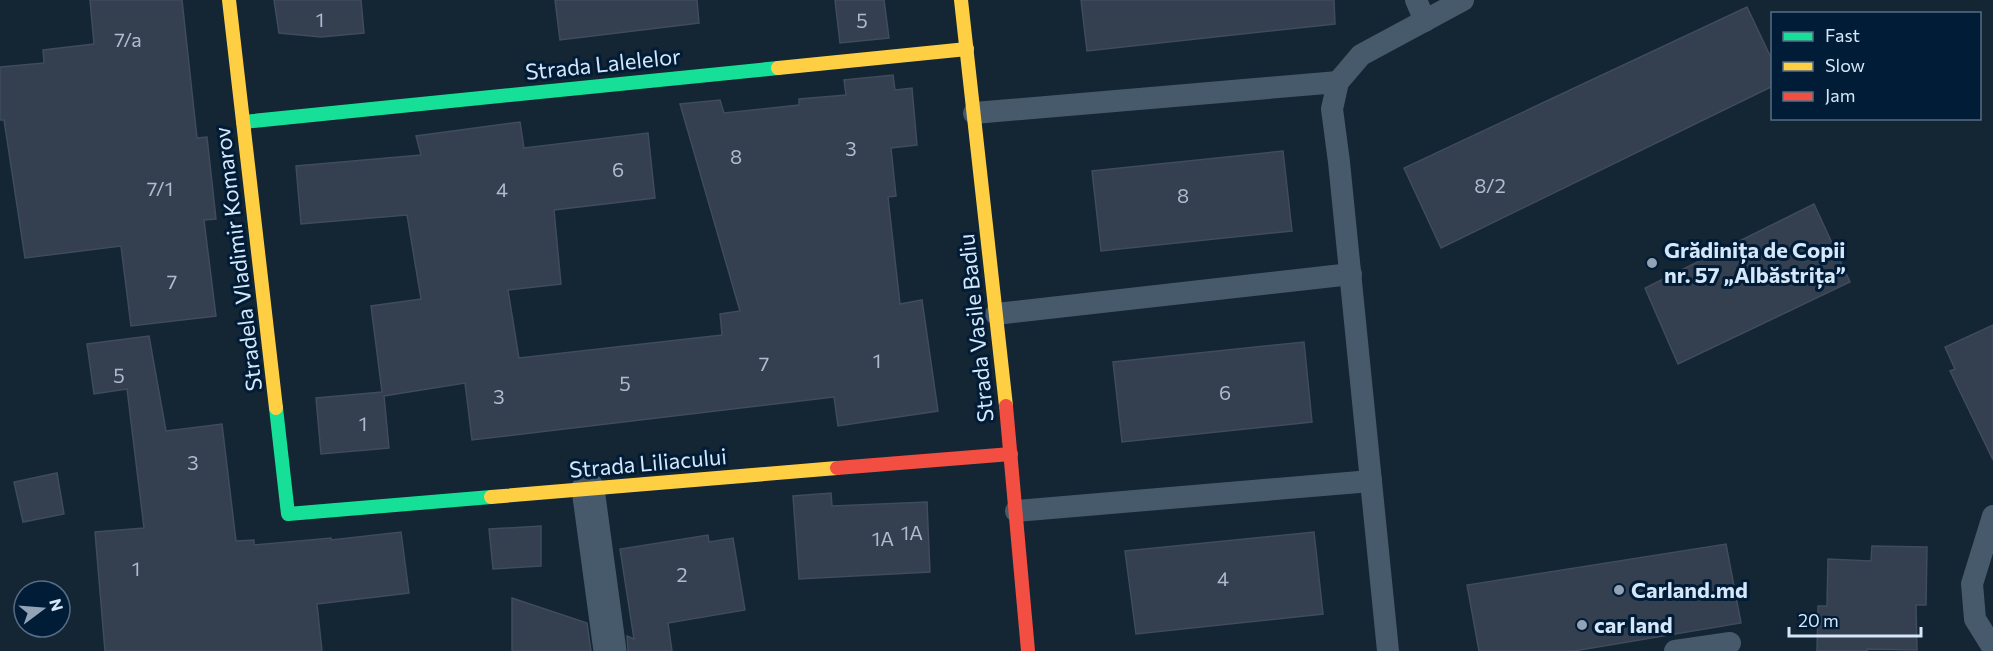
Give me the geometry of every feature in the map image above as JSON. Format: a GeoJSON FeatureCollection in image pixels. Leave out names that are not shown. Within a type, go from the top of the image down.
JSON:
{"type":"FeatureCollection","features":[{"type":"Feature","properties":{"kind":"street","name":"Stradela Vladimir Komarov"},"geometry":{"type":"LineString","coordinates":[[229,0],[288,514]]}},
{"type":"Feature","properties":{"kind":"street","name":"Strada Vasile Badiu"},"geometry":{"type":"LineString","coordinates":[[961,0],[1011,454],[1028,651]]}},
{"type":"Feature","properties":{"kind":"street","name":"Strada Lalelelor"},"geometry":{"type":"LineString","coordinates":[[243,122],[967,49]]}},
{"type":"Feature","properties":{"kind":"street","name":"Strada Liliacului"},"geometry":{"type":"LineString","coordinates":[[288,514],[1011,454]]}},
{"type":"Feature","properties":{"kind":"street"},"geometry":{"type":"LineString","coordinates":[[588,489],[610,651]]}},
{"type":"Feature","properties":{"kind":"lane"},"geometry":{"type":"LineString","coordinates":[[1388,651],[1351,274],[1332,109],[1338,82],[1361,55],[1420,10],[1463,0]]}},
{"type":"Feature","properties":{"kind":"lane"},"geometry":{"type":"LineString","coordinates":[[974,113],[1338,82]]}},
{"type":"Feature","properties":{"kind":"lane"},"geometry":{"type":"LineString","coordinates":[[996,314],[1351,274]]}},
{"type":"Feature","properties":{"kind":"lane"},"geometry":{"type":"LineString","coordinates":[[1016,511],[1371,481]]}},
{"type":"Feature","properties":{"kind":"lane"},"geometry":{"type":"LineString","coordinates":[[1993,516],[1972,584],[1975,619],[1989,645],[1993,648]]}},
{"type":"Feature","properties":{"kind":"lane"},"geometry":{"type":"LineString","coordinates":[[1675,651],[1730,643]]}},
{"type":"Feature","properties":{"kind":"building"},"geometry":{"type":"Polygon","coordinates":[[[90,0],[182,0],[197,138],[207,137],[216,219],[204,220],[216,316],[131,326],[121,246],[25,258],[4,120],[0,120],[0,67],[44,63],[43,50],[94,44],[90,0]]]}},
{"type":"Feature","properties":{"kind":"building"},"geometry":{"type":"Polygon","coordinates":[[[274,0],[361,0],[364,33],[321,37],[279,33],[274,0]]]}},
{"type":"Feature","properties":{"kind":"building"},"geometry":{"type":"Polygon","coordinates":[[[555,0],[697,0],[699,23],[560,40],[555,0]]]}},
{"type":"Feature","properties":{"kind":"building"},"geometry":{"type":"Polygon","coordinates":[[[835,0],[884,0],[889,38],[840,43],[835,0]]]}},
{"type":"Feature","properties":{"kind":"building"},"geometry":{"type":"Polygon","coordinates":[[[1081,0],[1334,0],[1335,24],[1087,51],[1081,0]]]}},
{"type":"Feature","properties":{"kind":"building"},"geometry":{"type":"Polygon","coordinates":[[[1747,7],[1771,58],[1771,87],[1441,248],[1404,168],[1747,7]]]}},
{"type":"Feature","properties":{"kind":"building"},"geometry":{"type":"Polygon","coordinates":[[[893,75],[895,90],[912,88],[917,145],[891,148],[896,196],[888,197],[900,304],[922,300],[938,411],[838,426],[834,397],[472,440],[465,383],[384,396],[389,448],[321,454],[316,398],[382,392],[371,306],[421,299],[407,215],[301,224],[296,166],[421,155],[416,136],[520,122],[524,148],[648,133],[655,198],[554,210],[561,284],[508,290],[519,358],[722,335],[720,314],[740,311],[680,104],[720,100],[724,113],[799,105],[799,99],[846,95],[844,80],[893,75]]]}},
{"type":"Feature","properties":{"kind":"building"},"geometry":{"type":"Polygon","coordinates":[[[1283,151],[1292,231],[1101,251],[1092,171],[1283,151]]]}},
{"type":"Feature","properties":{"kind":"building"},"geometry":{"type":"Polygon","coordinates":[[[1814,204],[1850,282],[1678,364],[1645,288],[1814,204]]]}},
{"type":"Feature","properties":{"kind":"building"},"geometry":{"type":"Polygon","coordinates":[[[1993,325],[1993,460],[1950,371],[1955,369],[1945,347],[1993,325]]]}},
{"type":"Feature","properties":{"kind":"building"},"geometry":{"type":"Polygon","coordinates":[[[149,336],[166,431],[222,424],[236,541],[254,540],[254,545],[331,538],[331,540],[401,532],[409,593],[317,604],[322,651],[105,651],[95,532],[144,528],[127,389],[94,394],[87,344],[149,336]]]}},
{"type":"Feature","properties":{"kind":"building"},"geometry":{"type":"Polygon","coordinates":[[[1304,342],[1312,422],[1122,442],[1113,362],[1304,342]]]}},
{"type":"Feature","properties":{"kind":"building"},"geometry":{"type":"Polygon","coordinates":[[[57,473],[64,514],[23,522],[14,482],[57,473]]]}},
{"type":"Feature","properties":{"kind":"building"},"geometry":{"type":"Polygon","coordinates":[[[831,493],[832,506],[927,502],[930,572],[799,579],[793,496],[831,493]]]}},
{"type":"Feature","properties":{"kind":"building"},"geometry":{"type":"Polygon","coordinates":[[[541,526],[541,566],[493,569],[489,529],[541,526]]]}},
{"type":"Feature","properties":{"kind":"building"},"geometry":{"type":"Polygon","coordinates":[[[1314,532],[1323,614],[1136,634],[1125,551],[1314,532]]]}},
{"type":"Feature","properties":{"kind":"building"},"geometry":{"type":"Polygon","coordinates":[[[708,535],[709,542],[733,538],[745,610],[668,623],[672,651],[628,651],[627,636],[634,639],[620,549],[708,535]]]}},
{"type":"Feature","properties":{"kind":"building"},"geometry":{"type":"Polygon","coordinates":[[[1726,544],[1741,623],[1574,651],[1479,651],[1467,585],[1726,544]]]}},
{"type":"Feature","properties":{"kind":"building"},"geometry":{"type":"Polygon","coordinates":[[[1872,546],[1927,547],[1926,605],[1916,605],[1917,650],[1817,651],[1818,606],[1827,606],[1828,559],[1871,561],[1872,546]]]}},
{"type":"Feature","properties":{"kind":"building"},"geometry":{"type":"Polygon","coordinates":[[[512,598],[587,623],[591,651],[512,651],[512,598]]]}},
{"type":"Feature","properties":{"kind":"traffic: fast"},"geometry":{"type":"LineString","coordinates":[[243,122],[778,68]]}},
{"type":"Feature","properties":{"kind":"traffic: fast"},"geometry":{"type":"LineString","coordinates":[[276,408],[288,514],[491,497]]}},
{"type":"Feature","properties":{"kind":"traffic: slow"},"geometry":{"type":"LineString","coordinates":[[229,0],[276,408]]}},
{"type":"Feature","properties":{"kind":"traffic: slow"},"geometry":{"type":"LineString","coordinates":[[961,0],[1006,406]]}},
{"type":"Feature","properties":{"kind":"traffic: slow"},"geometry":{"type":"LineString","coordinates":[[778,68],[967,49]]}},
{"type":"Feature","properties":{"kind":"traffic: slow"},"geometry":{"type":"LineString","coordinates":[[491,497],[837,468]]}},
{"type":"Feature","properties":{"kind":"traffic: jam"},"geometry":{"type":"LineString","coordinates":[[1006,406],[1028,651]]}},
{"type":"Feature","properties":{"kind":"traffic: jam"},"geometry":{"type":"LineString","coordinates":[[837,468],[1011,454]]}},
{"type":"Feature","properties":{"kind":"place","name":"Grădinița de Copii nr. 57 „Albăstrița”"},"geometry":{"type":"Point","coordinates":[1652,263]}},
{"type":"Feature","properties":{"kind":"place","name":"Carland.md"},"geometry":{"type":"Point","coordinates":[1619,590]}},
{"type":"Feature","properties":{"kind":"place","name":"car land"},"geometry":{"type":"Point","coordinates":[1582,625]}}]}
